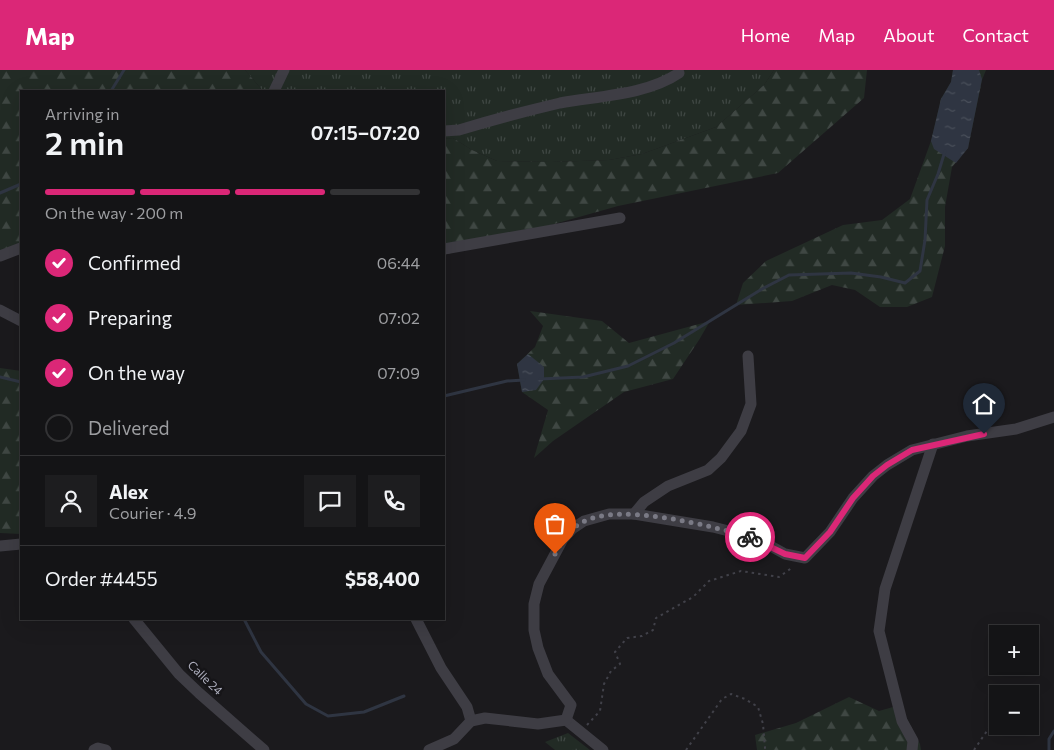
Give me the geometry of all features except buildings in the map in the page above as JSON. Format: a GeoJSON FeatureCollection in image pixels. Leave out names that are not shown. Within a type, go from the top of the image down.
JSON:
{"type":"FeatureCollection","features":[{"type":"Feature","properties":{"kind":"street"},"geometry":{"type":"LineString","coordinates":[[274,90],[284,70]]}},
{"type":"Feature","properties":{"kind":"street"},"geometry":{"type":"LineString","coordinates":[[445,131],[459,130],[560,103],[634,90],[669,80],[679,73]]}},
{"type":"Feature","properties":{"kind":"street"},"geometry":{"type":"LineString","coordinates":[[445,249],[620,218]]}},
{"type":"Feature","properties":{"kind":"street"},"geometry":{"type":"LineString","coordinates":[[0,256],[20,248]]}},
{"type":"Feature","properties":{"kind":"street"},"geometry":{"type":"LineString","coordinates":[[0,310],[20,320]]}},
{"type":"Feature","properties":{"kind":"street"},"geometry":{"type":"LineString","coordinates":[[634,514],[644,502],[668,486],[708,470],[721,458],[741,431],[751,404],[748,356]]}},
{"type":"Feature","properties":{"kind":"street"},"geometry":{"type":"LineString","coordinates":[[566,720],[571,705],[548,674],[538,648],[534,630],[534,604],[539,584],[563,539],[572,529],[584,521],[609,514],[634,514],[713,527],[756,538],[785,554],[805,558],[830,532],[853,498],[873,476],[912,450],[967,436],[1016,429],[1054,417]]}},
{"type":"Feature","properties":{"kind":"street"},"geometry":{"type":"LineString","coordinates":[[912,750],[913,741],[902,721],[879,631],[885,589],[933,444]]}},
{"type":"Feature","properties":{"kind":"street"},"geometry":{"type":"LineString","coordinates":[[0,546],[20,544]]}},
{"type":"Feature","properties":{"kind":"street","name":"Calle 24"},"geometry":{"type":"LineString","coordinates":[[135,620],[179,674],[264,750]]}},
{"type":"Feature","properties":{"kind":"street"},"geometry":{"type":"LineString","coordinates":[[417,620],[441,668],[467,707],[471,721]]}},
{"type":"Feature","properties":{"kind":"street"},"geometry":{"type":"LineString","coordinates":[[434,750],[454,739],[471,721],[486,718],[538,724],[566,720],[603,750]]}},
{"type":"Feature","properties":{"kind":"street"},"geometry":{"type":"LineString","coordinates":[[94,750],[98,748],[106,750]]}},
{"type":"Feature","properties":{"kind":"path"},"geometry":{"type":"LineString","coordinates":[[586,726],[600,711],[604,684],[611,671],[620,664],[616,652],[627,638],[642,636],[653,630],[656,618],[693,597],[709,581],[741,572],[779,577],[805,558]]}},
{"type":"Feature","properties":{"kind":"path"},"geometry":{"type":"LineString","coordinates":[[686,750],[722,699],[731,694],[746,699],[758,707],[763,724],[765,748],[767,750]]}},
{"type":"Feature","properties":{"kind":"path"},"geometry":{"type":"LineString","coordinates":[[974,750],[989,728]]}},
{"type":"Feature","properties":{"kind":"green space"},"geometry":{"type":"Polygon","coordinates":[[[0,70],[245,70],[262,90],[20,90],[20,248],[0,256],[0,70]]]}},
{"type":"Feature","properties":{"kind":"green space"},"geometry":{"type":"Polygon","coordinates":[[[245,70],[774,70],[764,85],[716,127],[642,154],[609,160],[497,161],[472,150],[453,138],[445,139],[445,90],[262,90],[245,70]]]}},
{"type":"Feature","properties":{"kind":"green space"},"geometry":{"type":"Polygon","coordinates":[[[774,70],[867,70],[864,98],[778,173],[618,206],[445,255],[445,139],[453,138],[472,150],[497,161],[609,160],[642,154],[716,127],[764,85],[774,70]]]}},
{"type":"Feature","properties":{"kind":"green space"},"geometry":{"type":"Polygon","coordinates":[[[953,70],[986,70],[982,80],[968,148],[952,167],[945,207],[945,246],[932,297],[907,307],[880,307],[855,290],[832,285],[792,301],[736,305],[743,283],[766,261],[843,225],[882,220],[910,199],[931,141],[941,99],[951,82],[953,70]]]}},
{"type":"Feature","properties":{"kind":"green space"},"geometry":{"type":"Polygon","coordinates":[[[530,311],[602,321],[629,343],[710,321],[673,379],[624,392],[553,441],[534,458],[548,410],[522,392],[517,364],[535,347],[543,326],[530,311]]]}},
{"type":"Feature","properties":{"kind":"green space"},"geometry":{"type":"Polygon","coordinates":[[[0,368],[20,371],[20,534],[0,533],[0,368]]]}},
{"type":"Feature","properties":{"kind":"green space"},"geometry":{"type":"Polygon","coordinates":[[[849,697],[879,711],[900,705],[920,744],[921,750],[757,750],[755,735],[796,723],[849,697]]]}},
{"type":"Feature","properties":{"kind":"green space"},"geometry":{"type":"Polygon","coordinates":[[[568,733],[590,750],[555,750],[545,742],[568,733]]]}},
{"type":"Feature","properties":{"kind":"water"},"geometry":{"type":"Polygon","coordinates":[[[953,70],[979,70],[982,79],[968,148],[956,163],[934,149],[931,141],[941,99],[951,82],[953,70]]]}},
{"type":"Feature","properties":{"kind":"water"},"geometry":{"type":"Polygon","coordinates":[[[528,354],[544,367],[544,379],[536,390],[522,392],[517,364],[528,354]]]}},
{"type":"Feature","properties":{"kind":"waterway"},"geometry":{"type":"LineString","coordinates":[[112,90],[124,70]]}},
{"type":"Feature","properties":{"kind":"waterway"},"geometry":{"type":"LineString","coordinates":[[540,379],[583,377],[628,366],[674,343],[762,289],[789,275],[851,273],[881,277],[905,283],[920,271],[925,240],[927,200],[945,151]]}},
{"type":"Feature","properties":{"kind":"waterway"},"geometry":{"type":"LineString","coordinates":[[0,193],[20,184]]}},
{"type":"Feature","properties":{"kind":"waterway"},"geometry":{"type":"LineString","coordinates":[[0,377],[20,382]]}},
{"type":"Feature","properties":{"kind":"waterway"},"geometry":{"type":"LineString","coordinates":[[445,396],[507,381],[524,380]]}},
{"type":"Feature","properties":{"kind":"waterway"},"geometry":{"type":"LineString","coordinates":[[245,620],[261,652],[306,704],[328,716],[364,712],[404,696]]}},
{"type":"Feature","properties":{"kind":"waterway"},"geometry":{"type":"LineString","coordinates":[[1049,750],[1049,739],[1054,731]]}},
{"type":"Feature","properties":{"kind":"way so far"},"geometry":{"type":"LineString","coordinates":[[555,554],[563,539],[572,529],[584,521],[609,514],[634,514],[713,527],[750,537]]}},
{"type":"Feature","properties":{"kind":"route"},"geometry":{"type":"LineString","coordinates":[[750,537],[756,538],[785,554],[805,558],[830,532],[853,498],[873,476],[887,465],[912,450],[967,436],[984,434]]}}]}
